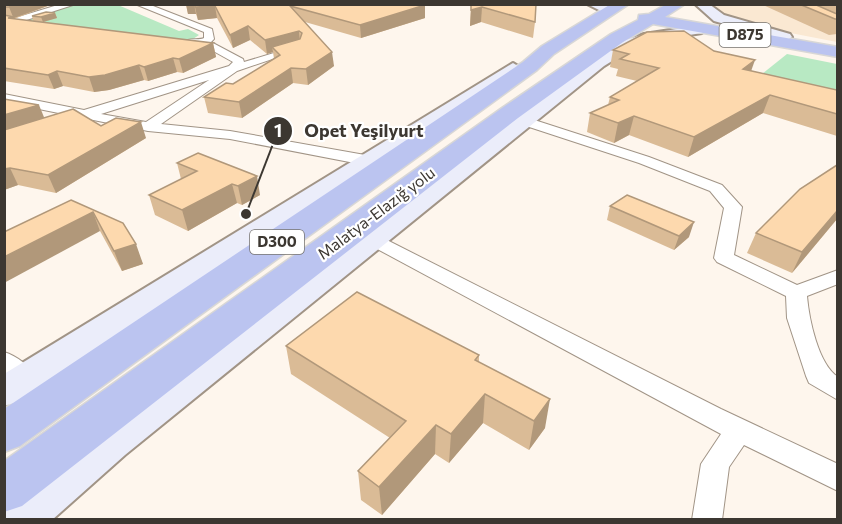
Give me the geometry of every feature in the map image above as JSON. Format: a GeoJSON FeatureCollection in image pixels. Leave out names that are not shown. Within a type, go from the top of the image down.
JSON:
{"type":"FeatureCollection","features":[{"type":"Feature","properties":{"kind":"highway","name":"D875"},"geometry":{"type":"LineString","coordinates":[[636,9],[837,47]]}},
{"type":"Feature","properties":{"kind":"highway","name":"D875"},"geometry":{"type":"LineString","coordinates":[[636,9],[731,33],[837,52]]}},
{"type":"Feature","properties":{"kind":"highway","name":"Malatya-Elazığ yolu"},"geometry":{"type":"LineString","coordinates":[[4,490],[417,182],[617,38],[636,9]]}},
{"type":"Feature","properties":{"kind":"highway","name":"Malatya-Elazığ yolu"},"geometry":{"type":"LineString","coordinates":[[4,433],[521,72],[548,50],[636,9]]}},
{"type":"Feature","properties":{"kind":"highway"},"geometry":{"type":"LineString","coordinates":[[540,92],[537,72],[636,9]]}},
{"type":"Feature","properties":{"kind":"highway"},"geometry":{"type":"LineString","coordinates":[[513,68],[548,50],[552,37],[570,16]]}},
{"type":"Feature","properties":{"kind":"highway"},"geometry":{"type":"LineString","coordinates":[[617,38],[660,31],[697,30],[731,33]]}},
{"type":"Feature","properties":{"kind":"street"},"geometry":{"type":"LineString","coordinates":[[43,27],[8,23],[72,4]]}},
{"type":"Feature","properties":{"kind":"street"},"geometry":{"type":"LineString","coordinates":[[139,4],[209,32],[209,39],[201,43],[208,44],[239,61],[234,68],[148,127]]}},
{"type":"Feature","properties":{"kind":"street"},"geometry":{"type":"LineString","coordinates":[[701,4],[719,18],[785,38]]}},
{"type":"Feature","properties":{"kind":"street"},"geometry":{"type":"LineString","coordinates":[[18,519],[111,443],[375,240],[522,120],[598,63],[631,43],[649,37],[697,30]]}},
{"type":"Feature","properties":{"kind":"street"},"geometry":{"type":"LineString","coordinates":[[173,40],[208,44]]}},
{"type":"Feature","properties":{"kind":"street"},"geometry":{"type":"LineString","coordinates":[[56,124],[297,49]]}},
{"type":"Feature","properties":{"kind":"street"},"geometry":{"type":"LineString","coordinates":[[4,361],[15,385],[365,160],[513,68]]}},
{"type":"Feature","properties":{"kind":"street"},"geometry":{"type":"LineString","coordinates":[[4,98],[148,127],[230,135],[365,160]]}},
{"type":"Feature","properties":{"kind":"street"},"geometry":{"type":"LineString","coordinates":[[522,120],[644,160],[716,188],[732,207],[724,258],[796,293],[837,276]]}},
{"type":"Feature","properties":{"kind":"street"},"geometry":{"type":"LineString","coordinates":[[111,443],[307,270],[417,182]]}},
{"type":"Feature","properties":{"kind":"street"},"geometry":{"type":"LineString","coordinates":[[375,240],[739,430],[837,478]]}},
{"type":"Feature","properties":{"kind":"street"},"geometry":{"type":"LineString","coordinates":[[796,293],[798,318],[818,376],[837,390]]}},
{"type":"Feature","properties":{"kind":"street"},"geometry":{"type":"LineString","coordinates":[[707,519],[715,464],[739,430]]}},
{"type":"Feature","properties":{"kind":"shaded area"},"geometry":{"type":"Polygon","coordinates":[[[704,5],[837,5],[837,42],[738,23],[704,5]]]}},
{"type":"Feature","properties":{"kind":"green space"},"geometry":{"type":"Polygon","coordinates":[[[72,5],[118,5],[179,31],[188,29],[199,35],[190,41],[18,21],[72,5]]]}},
{"type":"Feature","properties":{"kind":"green space"},"geometry":{"type":"Polygon","coordinates":[[[787,54],[837,64],[837,108],[747,86],[787,54]]]}},
{"type":"Feature","properties":{"kind":"building"},"geometry":{"type":"Polygon","coordinates":[[[4,4],[16,4],[4,7],[4,4]]]}},
{"type":"Feature","properties":{"kind":"building"},"geometry":{"type":"Polygon","coordinates":[[[195,4],[425,5],[360,25],[290,6],[332,52],[306,69],[291,68],[239,102],[204,97],[226,83],[233,84],[280,55],[272,47],[300,39],[302,33],[299,31],[265,40],[248,26],[230,35],[215,6],[195,7],[195,4]]]}},
{"type":"Feature","properties":{"kind":"building"},"geometry":{"type":"Polygon","coordinates":[[[471,4],[536,4],[535,22],[482,7],[471,10],[471,4]]]}},
{"type":"Feature","properties":{"kind":"building"},"geometry":{"type":"Polygon","coordinates":[[[799,4],[814,4],[837,14],[837,19],[835,19],[799,4]]]}},
{"type":"Feature","properties":{"kind":"building"},"geometry":{"type":"Polygon","coordinates":[[[46,12],[55,13],[41,17],[32,16],[46,12]]]}},
{"type":"Feature","properties":{"kind":"building"},"geometry":{"type":"Polygon","coordinates":[[[4,15],[14,17],[8,18],[213,43],[179,59],[173,58],[144,67],[139,65],[105,75],[89,77],[57,71],[48,75],[4,68],[4,15]]]}},
{"type":"Feature","properties":{"kind":"building"},"geometry":{"type":"Polygon","coordinates":[[[684,31],[714,51],[755,60],[743,69],[837,90],[837,114],[770,95],[694,137],[634,116],[618,123],[590,113],[619,100],[610,97],[659,68],[620,59],[629,54],[613,50],[647,32],[684,31]]]}},
{"type":"Feature","properties":{"kind":"building"},"geometry":{"type":"Polygon","coordinates":[[[4,99],[39,105],[4,115],[4,99]]]}},
{"type":"Feature","properties":{"kind":"building"},"geometry":{"type":"Polygon","coordinates":[[[73,109],[101,126],[116,118],[141,122],[48,175],[10,168],[4,169],[4,130],[73,109]]]}},
{"type":"Feature","properties":{"kind":"building"},"geometry":{"type":"Polygon","coordinates":[[[198,153],[257,176],[238,186],[232,184],[182,210],[149,195],[197,171],[177,163],[198,153]]]}},
{"type":"Feature","properties":{"kind":"building"},"geometry":{"type":"Polygon","coordinates":[[[837,165],[837,211],[802,252],[756,233],[800,189],[837,165]]]}},
{"type":"Feature","properties":{"kind":"building"},"geometry":{"type":"Polygon","coordinates":[[[627,195],[694,222],[679,236],[610,206],[627,195]]]}},
{"type":"Feature","properties":{"kind":"building"},"geometry":{"type":"Polygon","coordinates":[[[71,200],[123,223],[136,244],[114,251],[93,212],[4,257],[4,232],[71,200]]]}},
{"type":"Feature","properties":{"kind":"building"},"geometry":{"type":"Polygon","coordinates":[[[357,292],[479,355],[475,360],[550,399],[534,421],[485,394],[451,434],[436,425],[379,487],[358,471],[406,421],[286,346],[357,292]]]}},
{"type":"Feature","properties":{"kind":"place","name":"Opet Yeşilyurt"},"geometry":{"type":"Point","coordinates":[246,214]}}]}
